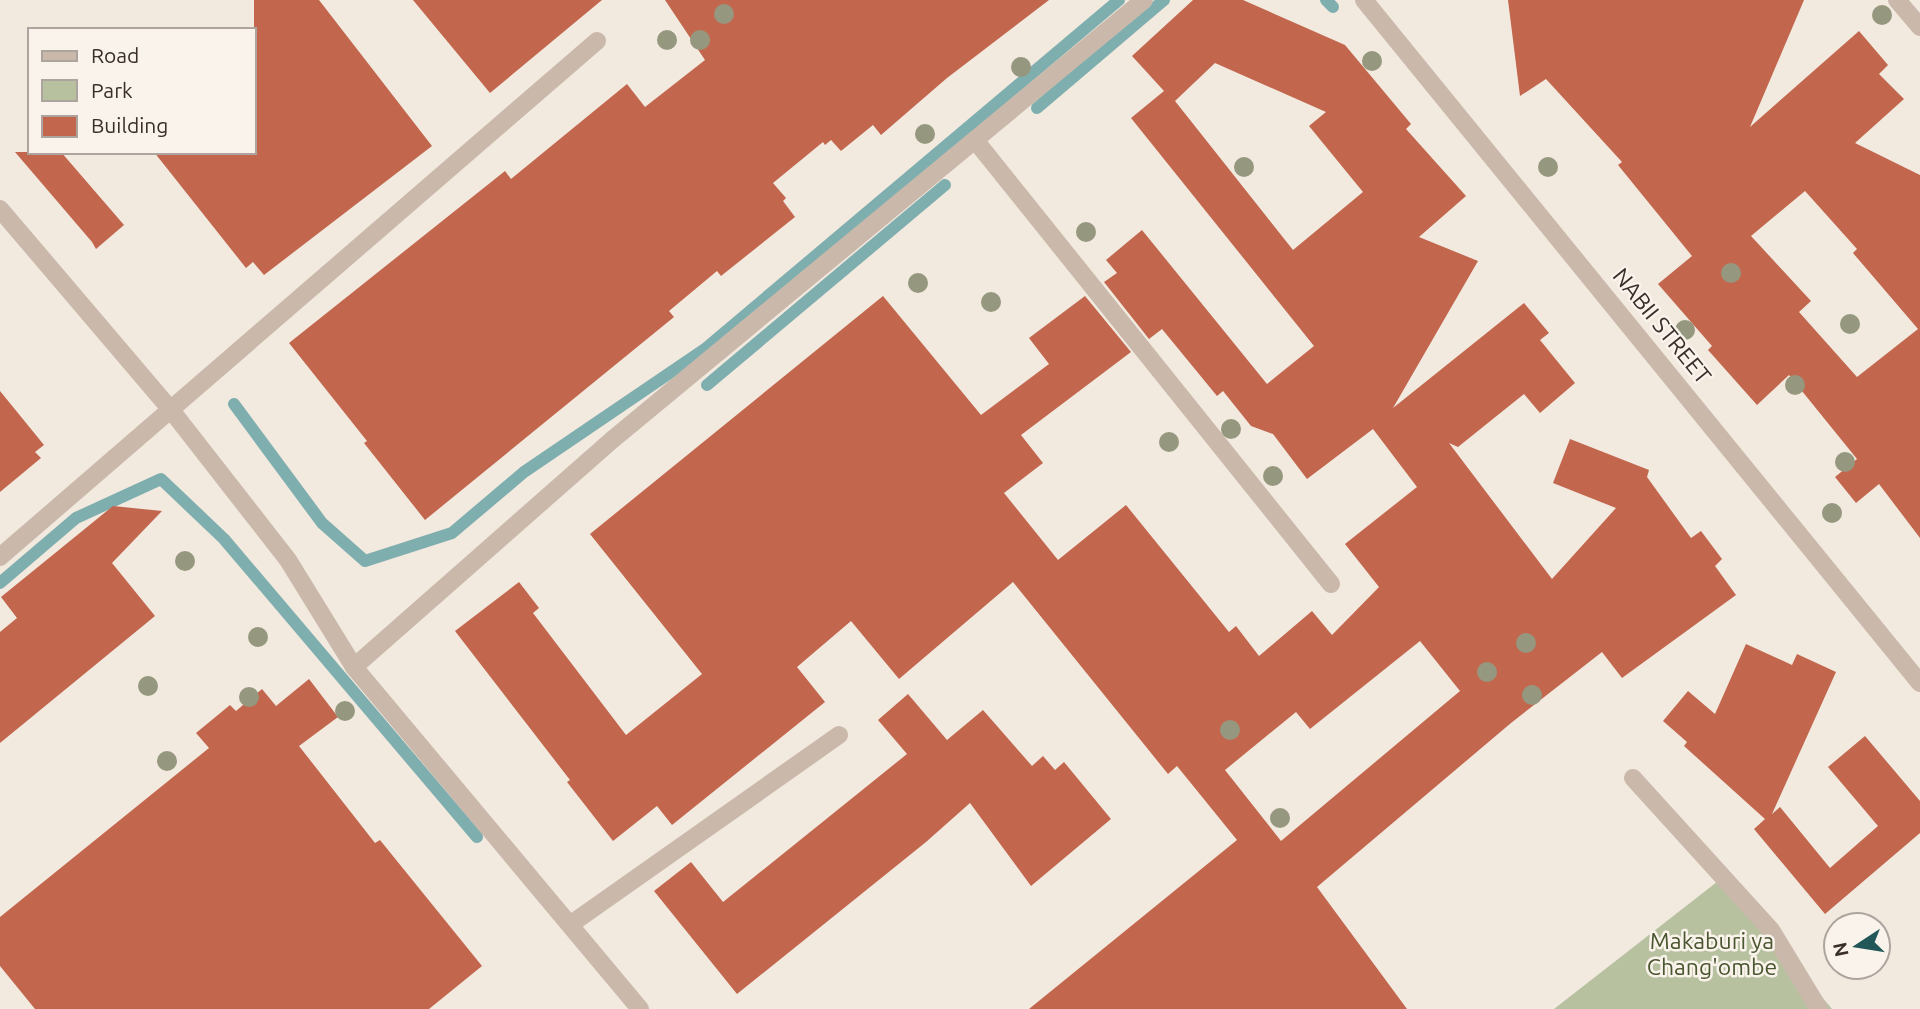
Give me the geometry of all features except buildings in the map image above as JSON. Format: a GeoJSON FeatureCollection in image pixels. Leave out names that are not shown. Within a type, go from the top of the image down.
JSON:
{"type":"FeatureCollection","features":[{"type":"Feature","properties":{"kind":"street"},"geometry":{"type":"LineString","coordinates":[[354,667],[612,440],[1144,0]]}},
{"type":"Feature","properties":{"kind":"street","name":"NABII STREET"},"geometry":{"type":"LineString","coordinates":[[1364,0],[1920,683]]}},
{"type":"Feature","properties":{"kind":"street"},"geometry":{"type":"LineString","coordinates":[[1897,0],[1920,27]]}},
{"type":"Feature","properties":{"kind":"street"},"geometry":{"type":"LineString","coordinates":[[0,557],[597,41]]}},
{"type":"Feature","properties":{"kind":"street"},"geometry":{"type":"LineString","coordinates":[[975,140],[1331,584]]}},
{"type":"Feature","properties":{"kind":"street"},"geometry":{"type":"LineString","coordinates":[[0,209],[171,410],[288,560],[354,667],[640,1009]]}},
{"type":"Feature","properties":{"kind":"street"},"geometry":{"type":"LineString","coordinates":[[571,924],[839,735]]}},
{"type":"Feature","properties":{"kind":"street"},"geometry":{"type":"LineString","coordinates":[[1633,778],[1771,930],[1819,1009]]}},
{"type":"Feature","properties":{"kind":"green space","name":"Makaburi ya Chang'ombe"},"geometry":{"type":"Polygon","coordinates":[[[1722,878],[1832,1009],[1554,1009],[1722,878]]]}},
{"type":"Feature","properties":{"kind":"waterway"},"geometry":{"type":"LineString","coordinates":[[234,404],[322,523],[365,561],[452,533],[524,472],[705,349],[1119,0]]}},
{"type":"Feature","properties":{"kind":"waterway"},"geometry":{"type":"LineString","coordinates":[[1037,108],[1164,0]]}},
{"type":"Feature","properties":{"kind":"waterway"},"geometry":{"type":"LineString","coordinates":[[1326,0],[1333,7]]}},
{"type":"Feature","properties":{"kind":"waterway"},"geometry":{"type":"LineString","coordinates":[[707,385],[945,185]]}},
{"type":"Feature","properties":{"kind":"waterway"},"geometry":{"type":"LineString","coordinates":[[0,583],[76,518],[161,479],[224,539],[477,837]]}}]}
